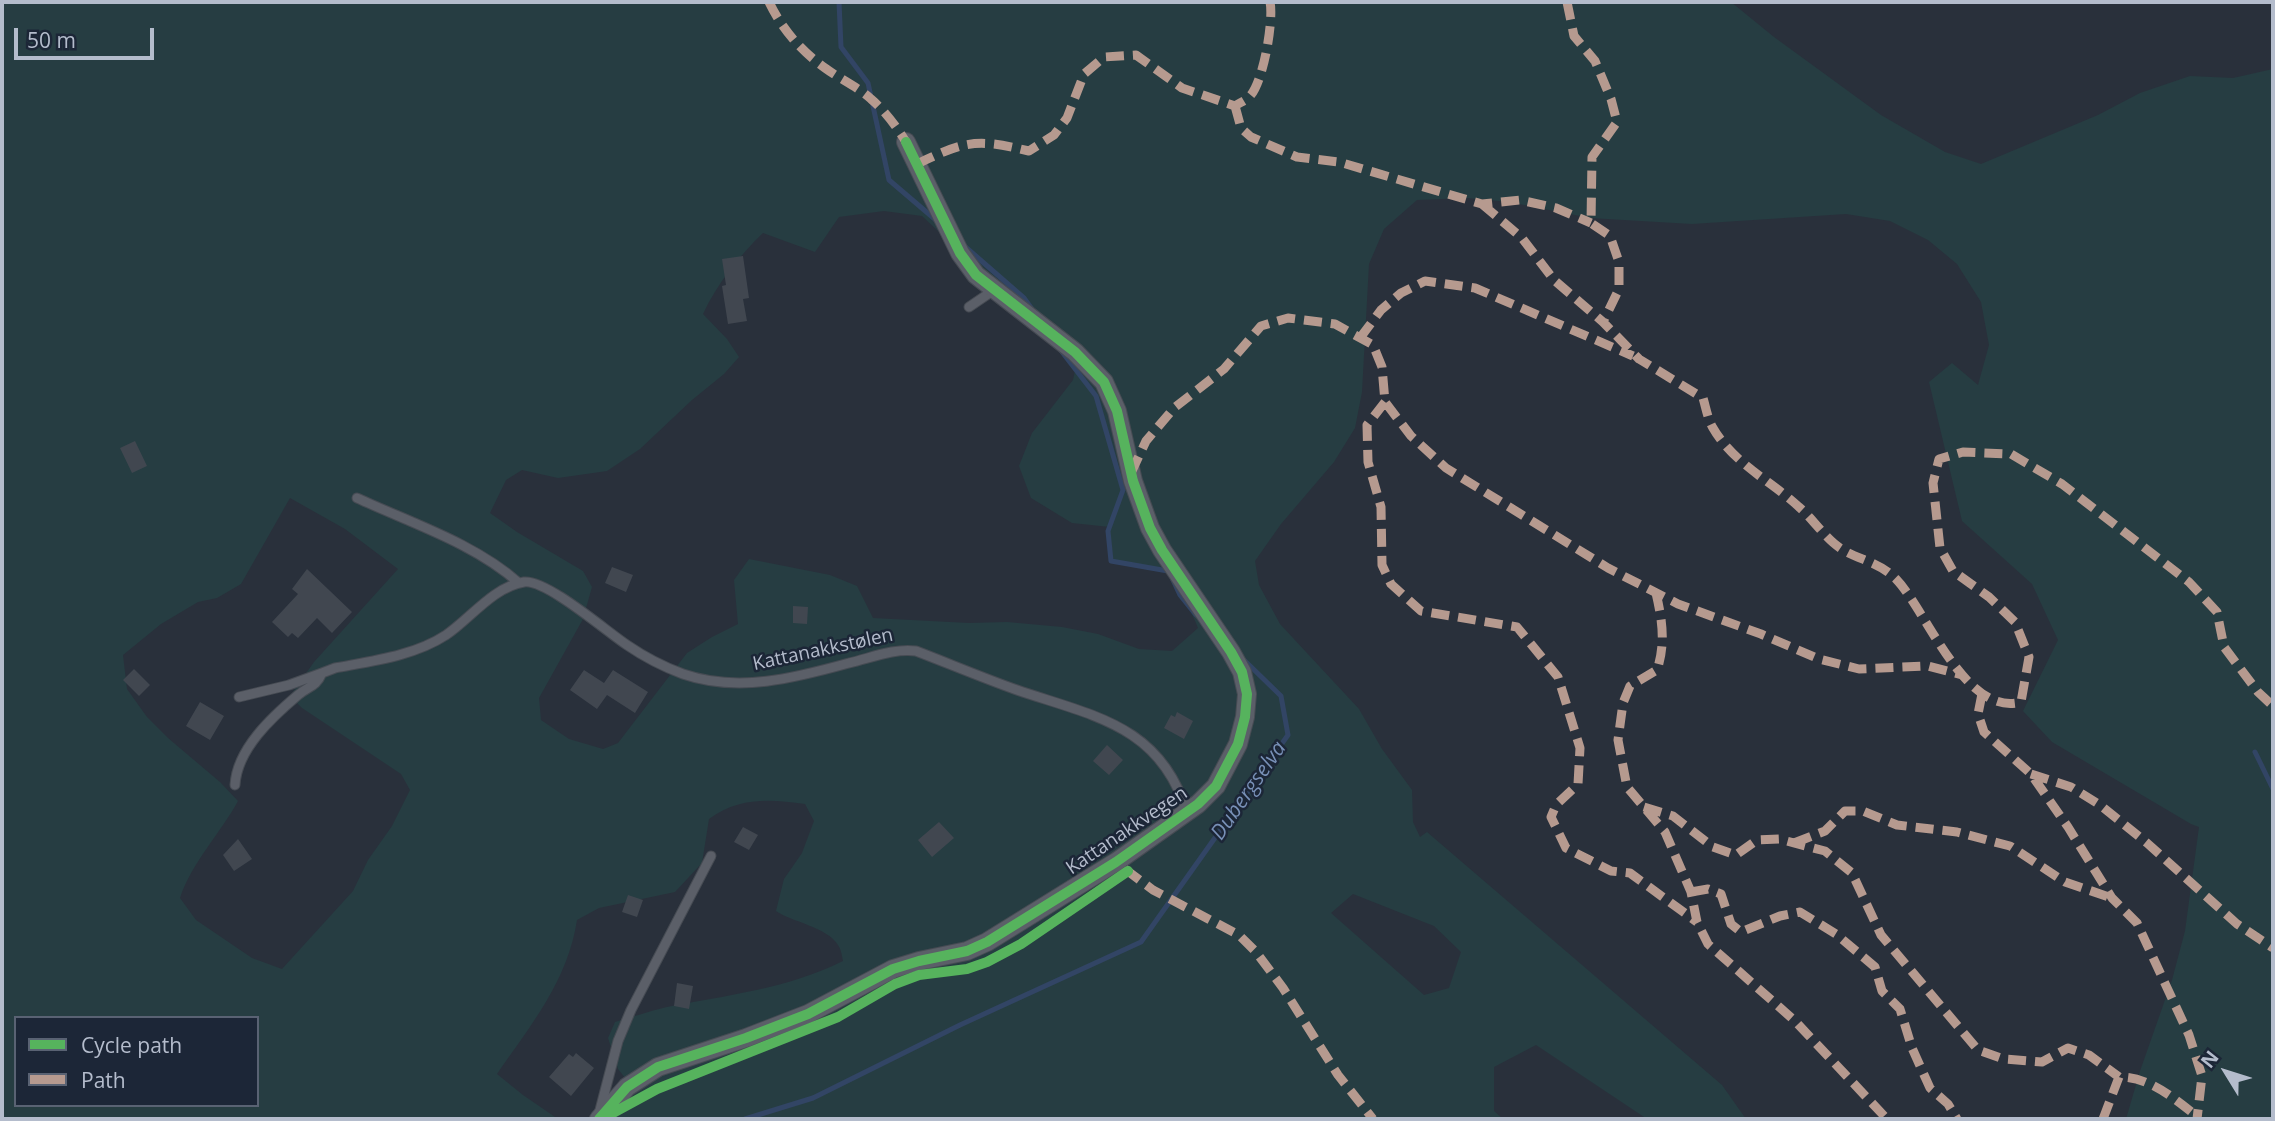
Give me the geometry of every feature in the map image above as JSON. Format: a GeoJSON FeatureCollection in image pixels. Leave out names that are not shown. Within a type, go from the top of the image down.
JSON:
{"type":"FeatureCollection","features":[{"type":"Feature","properties":{"kind":"street","name":"Kattanakkvegen"},"geometry":{"type":"LineString","coordinates":[[598,1119],[627,1087],[658,1067],[808,1014],[892,969],[967,951],[987,942],[1116,862],[1187,813],[1216,786],[1238,744],[1245,717],[1247,694],[1242,672],[1150,528],[1133,481],[1117,411],[1104,382],[1075,352],[976,275],[960,253],[906,142]]}},
{"type":"Feature","properties":{"kind":"lane"},"geometry":{"type":"LineString","coordinates":[[969,307],[994,290]]}},
{"type":"Feature","properties":{"kind":"lane","name":"Kattanakkstølen"},"geometry":{"type":"LineString","coordinates":[[357,498],[445,537],[485,559],[519,583],[534,582],[544,587],[628,646],[671,669],[708,680],[739,684],[781,680],[906,650],[916,651],[1013,689],[1087,712],[1127,731],[1158,756],[1180,789],[1187,813]]}},
{"type":"Feature","properties":{"kind":"lane"},"geometry":{"type":"LineString","coordinates":[[239,697],[289,685],[335,668],[420,649],[446,635],[495,596],[519,583]]}},
{"type":"Feature","properties":{"kind":"lane"},"geometry":{"type":"LineString","coordinates":[[235,785],[237,768],[245,752],[293,699],[318,683],[322,673]]}},
{"type":"Feature","properties":{"kind":"lane"},"geometry":{"type":"LineString","coordinates":[[598,1119],[618,1041],[631,1010],[711,856]]}},
{"type":"Feature","properties":{"kind":"green space"},"geometry":{"type":"Polygon","coordinates":[[[2,2],[1731,2],[1881,115],[1945,152],[1981,164],[2098,115],[2140,93],[2190,76],[2233,78],[2273,69],[2273,1119],[2126,1119],[2172,980],[2185,931],[2199,827],[2052,742],[2023,711],[2058,640],[2032,584],[1962,521],[1929,382],[1952,363],[1978,385],[1989,345],[1981,302],[1957,264],[1928,240],[1890,221],[1846,214],[1692,224],[1590,218],[1509,202],[1467,198],[1417,200],[1384,229],[1369,264],[1362,392],[1355,428],[1334,462],[1281,524],[1255,561],[1259,585],[1280,624],[1359,709],[1382,749],[1412,790],[1413,822],[1420,837],[1427,832],[1722,1085],[1746,1119],[1647,1119],[1536,1045],[1494,1067],[1494,1111],[1503,1119],[596,1119],[630,1084],[618,1069],[608,1038],[615,1022],[667,1007],[779,985],[843,961],[839,947],[833,939],[818,929],[776,911],[784,879],[802,853],[814,821],[805,804],[755,801],[732,807],[709,819],[702,863],[675,892],[599,908],[577,920],[557,982],[535,1020],[497,1074],[558,1119],[2,1119],[2,2]],[[884,211],[839,217],[815,252],[763,233],[722,281],[703,314],[727,339],[739,357],[724,374],[640,449],[607,471],[558,478],[522,470],[506,480],[490,513],[583,571],[592,587],[583,619],[539,698],[541,720],[569,739],[603,749],[618,743],[687,653],[738,624],[734,580],[749,559],[830,575],[857,586],[873,618],[969,623],[1007,622],[1062,627],[1098,634],[1139,649],[1172,651],[1198,628],[1167,569],[1160,571],[1111,561],[1108,531],[1110,527],[1072,523],[1031,498],[1019,466],[1032,433],[1073,380],[1075,371],[1051,337],[922,216],[884,211]],[[290,498],[241,584],[217,598],[198,602],[161,624],[123,655],[127,689],[147,717],[238,801],[199,860],[180,898],[196,920],[252,958],[282,969],[353,891],[368,860],[392,826],[410,790],[401,774],[302,708],[290,696],[314,662],[398,569],[345,529],[290,498]],[[1353,894],[1331,913],[1424,995],[1449,988],[1461,952],[1434,926],[1353,894]]]}},
{"type":"Feature","properties":{"kind":"building"},"geometry":{"type":"Polygon","coordinates":[[[743,256],[749,298],[743,299],[747,321],[728,324],[722,286],[726,285],[722,259],[743,256]]]}},
{"type":"Feature","properties":{"kind":"building"},"geometry":{"type":"Polygon","coordinates":[[[135,441],[147,466],[132,473],[120,448],[135,441]]]}},
{"type":"Feature","properties":{"kind":"building"},"geometry":{"type":"Polygon","coordinates":[[[612,567],[633,575],[626,592],[605,583],[612,567]]]}},
{"type":"Feature","properties":{"kind":"building"},"geometry":{"type":"Polygon","coordinates":[[[307,569],[352,612],[332,633],[317,618],[298,638],[292,633],[288,637],[272,622],[298,594],[292,589],[307,569]]]}},
{"type":"Feature","properties":{"kind":"building"},"geometry":{"type":"Polygon","coordinates":[[[793,606],[808,607],[807,624],[793,623],[793,606]]]}},
{"type":"Feature","properties":{"kind":"building"},"geometry":{"type":"Polygon","coordinates":[[[134,669],[150,685],[139,696],[123,680],[134,669]]]}},
{"type":"Feature","properties":{"kind":"building"},"geometry":{"type":"Polygon","coordinates":[[[584,670],[604,683],[613,670],[648,692],[635,713],[607,695],[597,709],[570,690],[584,670]]]}},
{"type":"Feature","properties":{"kind":"building"},"geometry":{"type":"Polygon","coordinates":[[[200,702],[224,716],[210,740],[186,726],[200,702]]]}},
{"type":"Feature","properties":{"kind":"building"},"geometry":{"type":"Polygon","coordinates":[[[1177,712],[1193,721],[1184,739],[1164,728],[1171,715],[1175,717],[1177,712]]]}},
{"type":"Feature","properties":{"kind":"building"},"geometry":{"type":"Polygon","coordinates":[[[1107,745],[1123,760],[1109,775],[1093,761],[1107,745]]]}},
{"type":"Feature","properties":{"kind":"building"},"geometry":{"type":"Polygon","coordinates":[[[939,822],[954,838],[932,857],[918,840],[939,822]]]}},
{"type":"Feature","properties":{"kind":"building"},"geometry":{"type":"Polygon","coordinates":[[[743,827],[758,835],[749,850],[734,842],[743,827]]]}},
{"type":"Feature","properties":{"kind":"building"},"geometry":{"type":"Polygon","coordinates":[[[238,839],[252,859],[234,871],[223,855],[238,839]]]}},
{"type":"Feature","properties":{"kind":"building"},"geometry":{"type":"Polygon","coordinates":[[[628,895],[643,900],[637,917],[622,912],[628,895]]]}},
{"type":"Feature","properties":{"kind":"building"},"geometry":{"type":"Polygon","coordinates":[[[677,983],[693,986],[689,1009],[674,1006],[677,983]]]}},
{"type":"Feature","properties":{"kind":"building"},"geometry":{"type":"Polygon","coordinates":[[[576,1053],[594,1068],[571,1096],[549,1077],[569,1054],[573,1057],[576,1053]]]}},
{"type":"Feature","properties":{"kind":"waterway","name":"Dubergselva"},"geometry":{"type":"LineString","coordinates":[[839,2],[841,47],[868,83],[889,180],[937,221]]}},
{"type":"Feature","properties":{"kind":"waterway","name":"Dubergselva"},"geometry":{"type":"LineString","coordinates":[[962,244],[1024,298],[1032,309]]}},
{"type":"Feature","properties":{"kind":"waterway","name":"Dubergselva"},"geometry":{"type":"LineString","coordinates":[[1059,348],[1096,396],[1123,490],[1108,531],[1111,561],[1168,571]]}},
{"type":"Feature","properties":{"kind":"waterway","name":"Dubergselva"},"geometry":{"type":"LineString","coordinates":[[1173,580],[1180,595],[1196,615]]}},
{"type":"Feature","properties":{"kind":"waterway","name":"Dubergselva"},"geometry":{"type":"LineString","coordinates":[[745,1119],[813,1098],[960,1025],[1141,942],[1288,735],[1281,696],[1244,660]]}},
{"type":"Feature","properties":{"kind":"waterway"},"geometry":{"type":"LineString","coordinates":[[2255,752],[2273,789]]}},
{"type":"Feature","properties":{"kind":"marked path"},"geometry":{"type":"LineString","coordinates":[[769,2],[800,47],[825,68],[871,99],[890,119],[906,142]]}},
{"type":"Feature","properties":{"kind":"marked path"},"geometry":{"type":"LineString","coordinates":[[917,164],[947,150],[971,144],[996,144],[1029,151],[1054,135],[1067,118],[1084,74],[1104,57],[1136,55],[1182,88],[1235,106],[1249,97],[1259,80],[1269,37],[1270,2]]}},
{"type":"Feature","properties":{"kind":"marked path"},"geometry":{"type":"LineString","coordinates":[[1567,2],[1574,36],[1595,61],[1611,99],[1617,122],[1592,157],[1591,223],[1610,236],[1619,262],[1619,289],[1603,322]]}},
{"type":"Feature","properties":{"kind":"marked path"},"geometry":{"type":"LineString","coordinates":[[1235,106],[1241,128],[1251,137],[1297,157],[1339,162],[1482,204],[1520,200],[1556,208],[1591,223]]}},
{"type":"Feature","properties":{"kind":"marked path"},"geometry":{"type":"LineString","coordinates":[[1482,204],[1522,238],[1554,280],[1603,322],[1639,359],[1703,398],[1713,428],[1742,462],[1799,507],[1835,544],[1882,568],[1896,579],[1949,658],[1982,694],[2001,702],[2021,702],[2029,657],[2015,622],[1989,597],[1953,571],[1940,548],[1933,483],[1939,459],[1963,452],[2011,454],[2062,484],[2189,582],[2217,612],[2224,647],[2258,692],[2273,706]]}},
{"type":"Feature","properties":{"kind":"marked path"},"geometry":{"type":"LineString","coordinates":[[1360,338],[1381,310],[1401,293],[1425,281],[1475,288],[1633,356]]}},
{"type":"Feature","properties":{"kind":"marked path"},"geometry":{"type":"LineString","coordinates":[[1131,473],[1146,441],[1174,408],[1224,369],[1261,326],[1288,318],[1335,324],[1373,345],[1382,367],[1385,402],[1411,436],[1446,468],[1608,568],[1678,604],[1761,634],[1819,659],[1859,669],[1928,666],[1962,675]]}},
{"type":"Feature","properties":{"kind":"marked path"},"geometry":{"type":"LineString","coordinates":[[1385,402],[1367,425],[1368,462],[1381,507],[1382,565],[1391,584],[1421,611],[1517,627],[1558,677],[1580,748],[1578,784],[1556,805],[1551,817],[1566,848],[1611,871],[1630,873],[1697,922]]}},
{"type":"Feature","properties":{"kind":"marked path"},"geometry":{"type":"LineString","coordinates":[[1656,593],[1662,631],[1657,670],[1630,686],[1623,703],[1618,740],[1627,787],[1665,832],[1691,892],[1697,922],[1708,944],[1795,1021],[1887,1119]]}},
{"type":"Feature","properties":{"kind":"marked path"},"geometry":{"type":"LineString","coordinates":[[1982,694],[1978,714],[1984,732],[2031,774],[2112,898],[2137,923],[2189,1035],[2202,1076],[2197,1119]]}},
{"type":"Feature","properties":{"kind":"marked path"},"geometry":{"type":"LineString","coordinates":[[2031,774],[2071,787],[2100,805],[2147,843],[2237,924],[2273,948]]}},
{"type":"Feature","properties":{"kind":"marked path"},"geometry":{"type":"LineString","coordinates":[[1644,807],[1673,816],[1713,847],[1736,855],[1757,840],[1779,839],[1825,851],[1852,873],[1881,935],[1978,1050],[2004,1059],[2042,1062],[2068,1048],[2089,1055],[2119,1077]]}},
{"type":"Feature","properties":{"kind":"marked path"},"geometry":{"type":"LineString","coordinates":[[1794,843],[1825,831],[1845,811],[1863,811],[1897,825],[1957,832],[2010,846],[2065,882],[2112,898]]}},
{"type":"Feature","properties":{"kind":"marked path"},"geometry":{"type":"LineString","coordinates":[[1125,869],[1153,890],[1239,935],[1256,952],[1283,988],[1338,1075],[1373,1119]]}},
{"type":"Feature","properties":{"kind":"marked path"},"geometry":{"type":"LineString","coordinates":[[1691,892],[1708,889],[1721,894],[1731,924],[1741,932],[1780,916],[1800,912],[1836,934],[1875,967],[1882,991],[1900,1009],[1912,1048],[1930,1088],[1948,1104],[1957,1119]]}},
{"type":"Feature","properties":{"kind":"marked path"},"geometry":{"type":"LineString","coordinates":[[2103,1119],[2119,1077],[2141,1080],[2151,1085],[2198,1117]]}},
{"type":"Feature","properties":{"kind":"cycle path"},"geometry":{"type":"LineString","coordinates":[[599,1119],[627,1087],[658,1067],[808,1014],[893,969],[967,951],[987,942],[1116,862],[1198,804],[1216,786],[1238,744],[1245,717],[1247,694],[1242,672],[1150,528],[1133,481],[1117,411],[1104,382],[1075,352],[976,275],[960,253],[906,142]]}},
{"type":"Feature","properties":{"kind":"cycle path"},"geometry":{"type":"LineString","coordinates":[[602,1119],[657,1089],[838,1017],[895,984],[919,975],[967,969],[987,962],[1021,944],[1128,871]]}}]}
